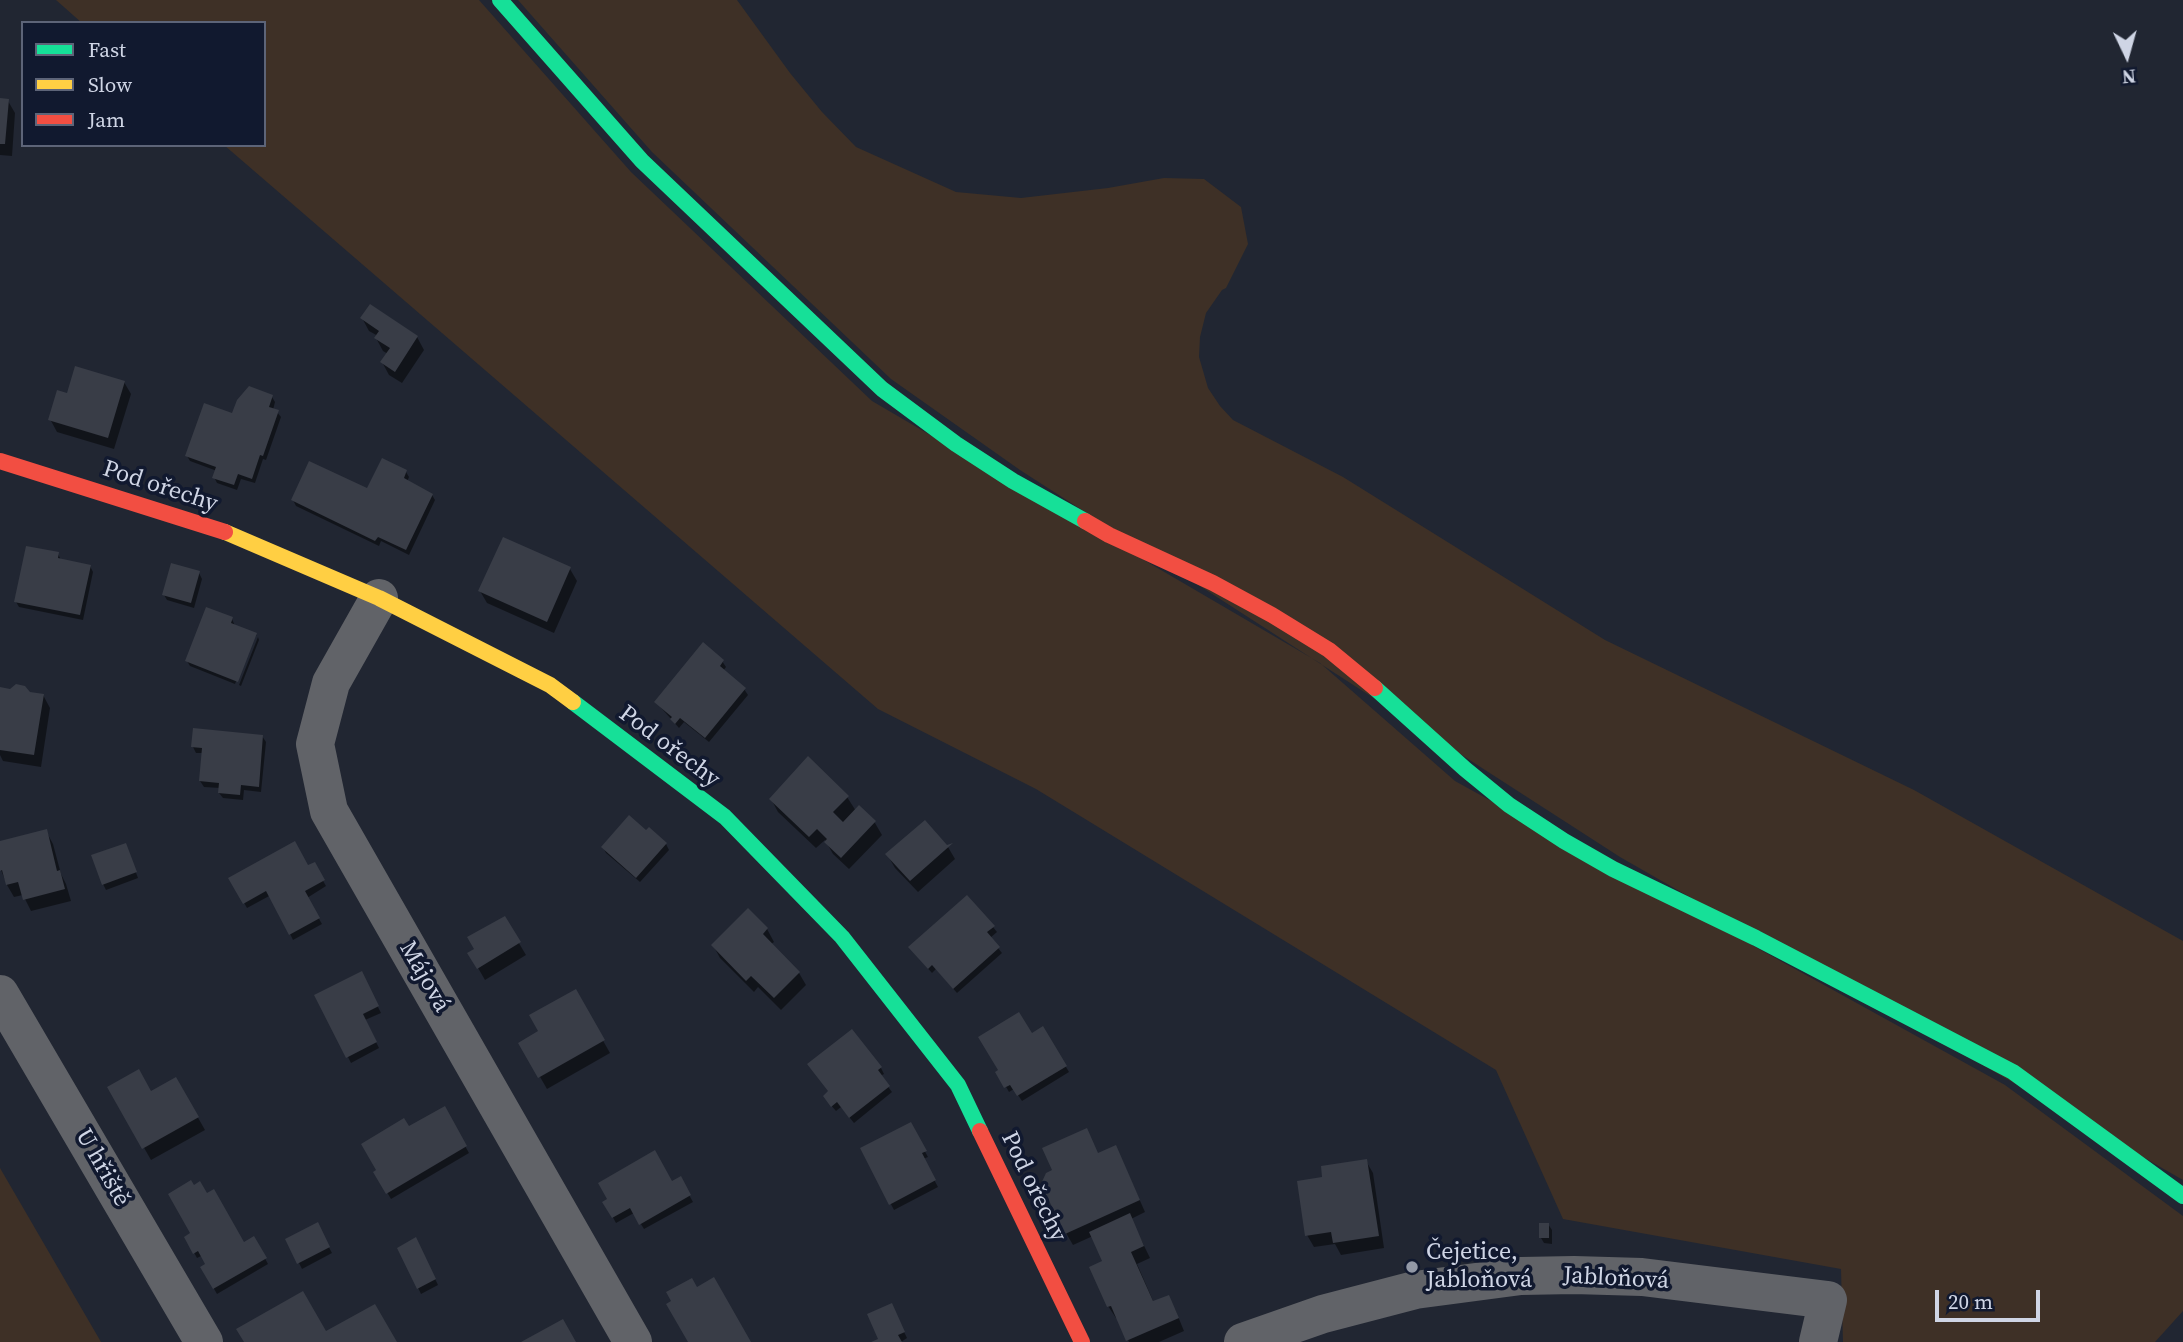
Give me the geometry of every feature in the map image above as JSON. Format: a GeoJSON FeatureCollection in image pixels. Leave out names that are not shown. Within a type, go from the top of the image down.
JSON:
{"type":"FeatureCollection","features":[{"type":"Feature","properties":{"kind":"street"},"geometry":{"type":"LineString","coordinates":[[500,0],[642,162],[883,389],[956,444],[1013,481],[1097,528],[1213,583],[1329,650],[1474,776],[1510,805],[1564,841],[2014,1072],[2183,1196]]}},
{"type":"Feature","properties":{"kind":"street","name":"Pod ořechy"},"geometry":{"type":"LineString","coordinates":[[1,467],[214,527],[379,598],[550,685],[725,817],[842,937],[958,1085],[1082,1342]]}},
{"type":"Feature","properties":{"kind":"street","name":"Májová"},"geometry":{"type":"LineString","coordinates":[[379,598],[331,683],[315,744],[329,811],[634,1342]]}},
{"type":"Feature","properties":{"kind":"street","name":"U hřiště"},"geometry":{"type":"LineString","coordinates":[[0,994],[204,1342]]}},
{"type":"Feature","properties":{"kind":"street","name":"Jabloňová"},"geometry":{"type":"LineString","coordinates":[[1243,1342],[1324,1314],[1415,1290],[1521,1276],[1574,1275],[1642,1277],[1828,1300],[1818,1342]]}},
{"type":"Feature","properties":{"kind":"shaded area"},"geometry":{"type":"Polygon","coordinates":[[[56,0],[479,0],[631,172],[872,401],[1320,663],[1455,781],[2005,1085],[2183,1216],[2183,1311],[2155,1342],[1843,1342],[1841,1269],[1563,1219],[1496,1070],[1036,789],[878,709],[226,147],[266,147],[266,21],[80,21],[56,0]]]}},
{"type":"Feature","properties":{"kind":"shaded area"},"geometry":{"type":"Polygon","coordinates":[[[518,0],[737,0],[790,73],[856,147],[956,192],[1021,198],[1108,188],[1164,178],[1204,179],[1241,207],[1248,244],[1226,288],[1206,313],[1200,337],[1199,357],[1208,388],[1233,420],[1343,477],[1605,640],[1914,790],[2183,941],[2183,1180],[1620,857],[1020,470],[891,379],[652,152],[518,0]]]}},
{"type":"Feature","properties":{"kind":"shaded area"},"geometry":{"type":"Polygon","coordinates":[[[0,1168],[101,1342],[0,1342],[0,1168]]]}},
{"type":"Feature","properties":{"kind":"building"},"geometry":{"type":"Polygon","coordinates":[[[0,98],[9,99],[5,144],[0,144],[0,98]]]}},
{"type":"Feature","properties":{"kind":"building"},"geometry":{"type":"Polygon","coordinates":[[[370,304],[418,336],[395,372],[380,362],[390,348],[374,338],[379,331],[360,318],[370,304]]]}},
{"type":"Feature","properties":{"kind":"building"},"geometry":{"type":"Polygon","coordinates":[[[75,366],[125,381],[108,438],[48,420],[57,390],[67,393],[75,366]]]}},
{"type":"Feature","properties":{"kind":"building"},"geometry":{"type":"Polygon","coordinates":[[[249,386],[273,395],[269,407],[279,410],[252,479],[238,474],[234,485],[212,478],[216,467],[185,456],[204,403],[232,413],[237,400],[249,386]]]}},
{"type":"Feature","properties":{"kind":"building"},"geometry":{"type":"Polygon","coordinates":[[[382,458],[407,470],[404,478],[433,494],[406,550],[378,537],[375,541],[291,500],[309,461],[367,488],[382,458]]]}},
{"type":"Feature","properties":{"kind":"building"},"geometry":{"type":"Polygon","coordinates":[[[503,537],[571,567],[547,622],[478,591],[503,537]]]}},
{"type":"Feature","properties":{"kind":"building"},"geometry":{"type":"Polygon","coordinates":[[[26,546],[59,552],[58,558],[91,565],[80,615],[14,602],[26,546]]]}},
{"type":"Feature","properties":{"kind":"building"},"geometry":{"type":"Polygon","coordinates":[[[171,563],[200,571],[191,603],[162,595],[171,563]]]}},
{"type":"Feature","properties":{"kind":"building"},"geometry":{"type":"Polygon","coordinates":[[[206,607],[233,617],[231,623],[257,633],[238,682],[185,661],[206,607]]]}},
{"type":"Feature","properties":{"kind":"building"},"geometry":{"type":"Polygon","coordinates":[[[703,642],[724,660],[720,666],[746,688],[705,738],[680,718],[675,724],[670,719],[672,717],[654,702],[703,642]]]}},
{"type":"Feature","properties":{"kind":"building"},"geometry":{"type":"Polygon","coordinates":[[[16,684],[25,686],[30,692],[44,694],[34,755],[0,750],[0,687],[10,689],[16,684]]]}},
{"type":"Feature","properties":{"kind":"building"},"geometry":{"type":"Polygon","coordinates":[[[193,728],[263,735],[259,787],[241,785],[240,795],[218,793],[219,783],[199,781],[202,748],[191,747],[193,728]]]}},
{"type":"Feature","properties":{"kind":"building"},"geometry":{"type":"Polygon","coordinates":[[[808,756],[849,796],[833,812],[843,822],[859,805],[876,821],[841,858],[824,842],[827,839],[817,829],[809,837],[769,799],[808,756]]]}},
{"type":"Feature","properties":{"kind":"building"},"geometry":{"type":"Polygon","coordinates":[[[629,815],[646,830],[649,827],[667,843],[636,878],[601,847],[629,815]]]}},
{"type":"Feature","properties":{"kind":"building"},"geometry":{"type":"Polygon","coordinates":[[[925,820],[947,845],[953,843],[910,881],[885,854],[925,820]]]}},
{"type":"Feature","properties":{"kind":"building"},"geometry":{"type":"Polygon","coordinates":[[[47,829],[57,871],[60,870],[65,889],[23,900],[18,882],[6,885],[2,870],[0,871],[0,841],[47,829]]]}},
{"type":"Feature","properties":{"kind":"building"},"geometry":{"type":"Polygon","coordinates":[[[295,841],[308,865],[315,862],[325,880],[305,891],[320,918],[289,935],[266,891],[243,904],[228,878],[295,841]]]}},
{"type":"Feature","properties":{"kind":"building"},"geometry":{"type":"Polygon","coordinates":[[[126,843],[137,872],[102,885],[91,855],[126,843]]]}},
{"type":"Feature","properties":{"kind":"building"},"geometry":{"type":"Polygon","coordinates":[[[967,895],[995,926],[987,932],[1000,947],[953,989],[932,965],[928,969],[908,947],[967,895]]]}},
{"type":"Feature","properties":{"kind":"building"},"geometry":{"type":"Polygon","coordinates":[[[748,908],[768,928],[763,934],[800,972],[774,998],[751,976],[746,981],[711,945],[748,908]]]}},
{"type":"Feature","properties":{"kind":"building"},"geometry":{"type":"Polygon","coordinates":[[[505,916],[521,942],[477,969],[467,953],[474,949],[467,937],[505,916]]]}},
{"type":"Feature","properties":{"kind":"building"},"geometry":{"type":"Polygon","coordinates":[[[362,971],[379,1006],[363,1014],[377,1042],[346,1058],[314,995],[362,971]]]}},
{"type":"Feature","properties":{"kind":"building"},"geometry":{"type":"Polygon","coordinates":[[[576,989],[605,1040],[538,1078],[518,1043],[538,1031],[529,1015],[576,989]]]}},
{"type":"Feature","properties":{"kind":"building"},"geometry":{"type":"Polygon","coordinates":[[[1019,1012],[1032,1033],[1043,1026],[1067,1066],[1017,1096],[1010,1085],[1004,1088],[995,1072],[998,1070],[978,1037],[1019,1012]]]}},
{"type":"Feature","properties":{"kind":"building"},"geometry":{"type":"Polygon","coordinates":[[[852,1029],[882,1067],[878,1070],[890,1086],[849,1118],[837,1102],[831,1107],[823,1096],[828,1091],[807,1064],[852,1029]]]}},
{"type":"Feature","properties":{"kind":"building"},"geometry":{"type":"Polygon","coordinates":[[[139,1069],[151,1091],[176,1077],[199,1117],[142,1149],[107,1087],[139,1069]]]}},
{"type":"Feature","properties":{"kind":"building"},"geometry":{"type":"Polygon","coordinates":[[[445,1106],[467,1146],[386,1194],[361,1144],[404,1118],[409,1126],[445,1106]]]}},
{"type":"Feature","properties":{"kind":"building"},"geometry":{"type":"Polygon","coordinates":[[[911,1122],[927,1151],[922,1153],[936,1180],[889,1205],[860,1148],[911,1122]]]}},
{"type":"Feature","properties":{"kind":"building"},"geometry":{"type":"Polygon","coordinates":[[[1087,1128],[1098,1153],[1116,1145],[1140,1200],[1065,1234],[1041,1184],[1046,1173],[1052,1170],[1042,1148],[1087,1128]]]}},
{"type":"Feature","properties":{"kind":"building"},"geometry":{"type":"Polygon","coordinates":[[[655,1150],[672,1181],[681,1176],[691,1195],[639,1225],[630,1208],[612,1218],[602,1202],[607,1199],[598,1183],[655,1150]]]}},
{"type":"Feature","properties":{"kind":"building"},"geometry":{"type":"Polygon","coordinates":[[[1367,1159],[1379,1236],[1333,1243],[1331,1232],[1305,1236],[1297,1181],[1322,1177],[1321,1166],[1367,1159]]]}},
{"type":"Feature","properties":{"kind":"building"},"geometry":{"type":"Polygon","coordinates":[[[191,1180],[194,1185],[200,1181],[207,1193],[214,1189],[244,1242],[254,1236],[267,1258],[213,1289],[200,1267],[205,1264],[198,1251],[193,1254],[184,1237],[190,1233],[168,1194],[191,1180]]]}},
{"type":"Feature","properties":{"kind":"building"},"geometry":{"type":"Polygon","coordinates":[[[1130,1213],[1144,1246],[1131,1252],[1153,1301],[1169,1295],[1179,1318],[1126,1341],[1111,1306],[1107,1307],[1089,1267],[1102,1261],[1089,1232],[1130,1213]]]}},
{"type":"Feature","properties":{"kind":"building"},"geometry":{"type":"Polygon","coordinates":[[[318,1222],[330,1247],[297,1264],[285,1239],[318,1222]]]}},
{"type":"Feature","properties":{"kind":"building"},"geometry":{"type":"Polygon","coordinates":[[[1539,1223],[1549,1223],[1549,1238],[1539,1238],[1539,1223]]]}},
{"type":"Feature","properties":{"kind":"building"},"geometry":{"type":"Polygon","coordinates":[[[416,1237],[436,1279],[417,1289],[397,1248],[416,1237]]]}},
{"type":"Feature","properties":{"kind":"building"},"geometry":{"type":"Polygon","coordinates":[[[714,1277],[751,1342],[688,1342],[666,1304],[671,1301],[666,1292],[692,1278],[697,1287],[714,1277]]]}},
{"type":"Feature","properties":{"kind":"building"},"geometry":{"type":"Polygon","coordinates":[[[303,1291],[326,1331],[375,1304],[397,1342],[244,1342],[236,1329],[303,1291]]]}},
{"type":"Feature","properties":{"kind":"building"},"geometry":{"type":"Polygon","coordinates":[[[892,1303],[905,1332],[898,1335],[902,1342],[871,1342],[878,1339],[867,1314],[892,1303]]]}},
{"type":"Feature","properties":{"kind":"building"},"geometry":{"type":"Polygon","coordinates":[[[563,1319],[576,1342],[521,1342],[563,1319]]]}},
{"type":"Feature","properties":{"kind":"traffic: fast"},"geometry":{"type":"LineString","coordinates":[[500,0],[642,161],[882,389],[956,444],[1013,481],[1085,521]]}},
{"type":"Feature","properties":{"kind":"traffic: fast"},"geometry":{"type":"LineString","coordinates":[[1375,688],[1509,805],[1564,841],[1613,869],[1756,938],[2013,1072],[2183,1196]]}},
{"type":"Feature","properties":{"kind":"traffic: fast"},"geometry":{"type":"LineString","coordinates":[[573,702],[725,817],[842,937],[958,1085],[980,1131]]}},
{"type":"Feature","properties":{"kind":"traffic: slow"},"geometry":{"type":"LineString","coordinates":[[225,532],[379,598],[550,685],[573,702]]}},
{"type":"Feature","properties":{"kind":"traffic: jam"},"geometry":{"type":"LineString","coordinates":[[0,461],[225,532]]}},
{"type":"Feature","properties":{"kind":"traffic: jam"},"geometry":{"type":"LineString","coordinates":[[1085,521],[1272,615],[1329,650],[1375,688]]}},
{"type":"Feature","properties":{"kind":"traffic: jam"},"geometry":{"type":"LineString","coordinates":[[980,1131],[1082,1342]]}},
{"type":"Feature","properties":{"kind":"place","name":"Čejetice, Jabloňová"},"geometry":{"type":"Point","coordinates":[1412,1267]}}]}
